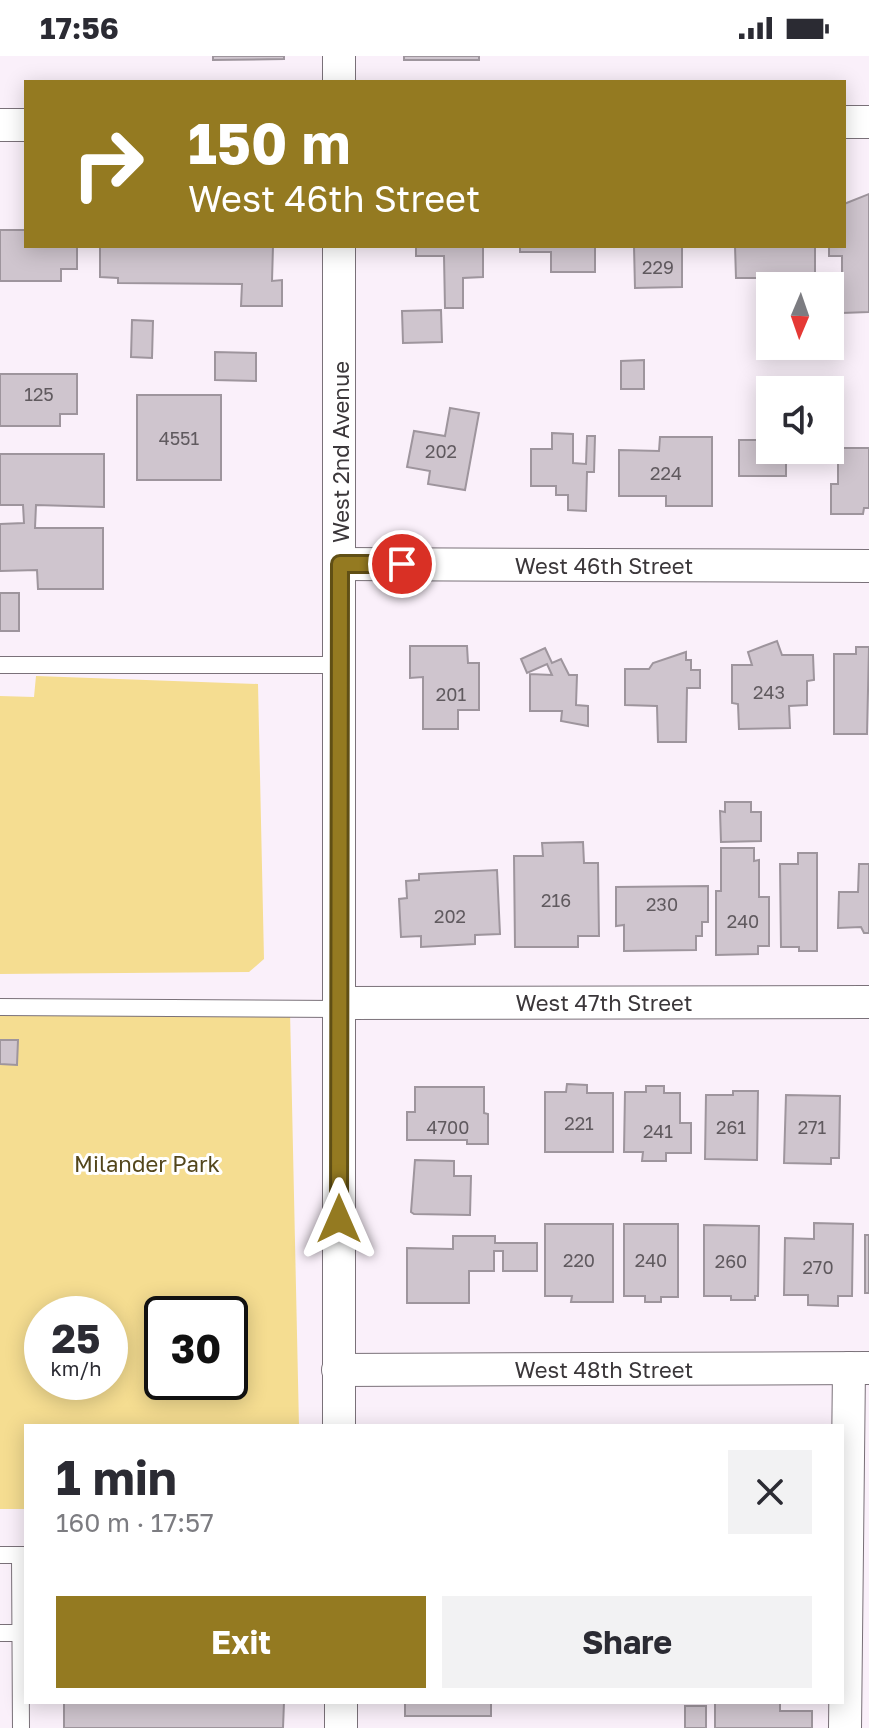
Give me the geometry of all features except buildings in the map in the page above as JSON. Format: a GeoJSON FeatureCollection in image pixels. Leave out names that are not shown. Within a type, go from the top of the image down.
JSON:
{"type":"FeatureCollection","features":[{"type":"Feature","properties":{"kind":"street"},"geometry":{"type":"LineString","coordinates":[[339,56],[339,80]]}},
{"type":"Feature","properties":{"kind":"street"},"geometry":{"type":"LineString","coordinates":[[846,122],[869,122]]}},
{"type":"Feature","properties":{"kind":"street"},"geometry":{"type":"LineString","coordinates":[[0,125],[24,125]]}},
{"type":"Feature","properties":{"kind":"street","name":"West 2nd Avenue"},"geometry":{"type":"LineString","coordinates":[[339,248],[339,1424]]}},
{"type":"Feature","properties":{"kind":"street","name":"West 46th Street"},"geometry":{"type":"LineString","coordinates":[[340,564],[869,566]]}},
{"type":"Feature","properties":{"kind":"street","name":"West 47th Street"},"geometry":{"type":"LineString","coordinates":[[340,1006],[869,1002]]}},
{"type":"Feature","properties":{"kind":"street"},"geometry":{"type":"LineString","coordinates":[[845,1728],[859,1368]]}},
{"type":"Feature","properties":{"kind":"street","name":"West 48th Street"},"geometry":{"type":"LineString","coordinates":[[338,1370],[859,1368]]}},
{"type":"Feature","properties":{"kind":"street"},"geometry":{"type":"LineString","coordinates":[[341,1704],[341,1728]]}},
{"type":"Feature","properties":{"kind":"lane"},"geometry":{"type":"LineString","coordinates":[[0,665],[340,665]]}},
{"type":"Feature","properties":{"kind":"lane"},"geometry":{"type":"LineString","coordinates":[[0,1007],[340,1006]]}},
{"type":"Feature","properties":{"kind":"lane"},"geometry":{"type":"LineString","coordinates":[[0,1555],[23,1555],[21,1728]]}},
{"type":"Feature","properties":{"kind":"lane"},"geometry":{"type":"LineString","coordinates":[[0,1633],[23,1633]]}},
{"type":"Feature","properties":{"kind":"green space"},"geometry":{"type":"Polygon","coordinates":[[[36,676],[258,684],[264,959],[249,972],[0,974],[0,696],[34,697],[36,676]]]}},
{"type":"Feature","properties":{"kind":"green space","name":"Milander Park"},"geometry":{"type":"Polygon","coordinates":[[[290,1011],[299,1424],[24,1424],[24,1509],[0,1509],[0,1012],[290,1011]]]}},
{"type":"Feature","properties":{"kind":"route"},"geometry":{"type":"LineString","coordinates":[[339,1219],[340,564],[402,564]]}}]}
